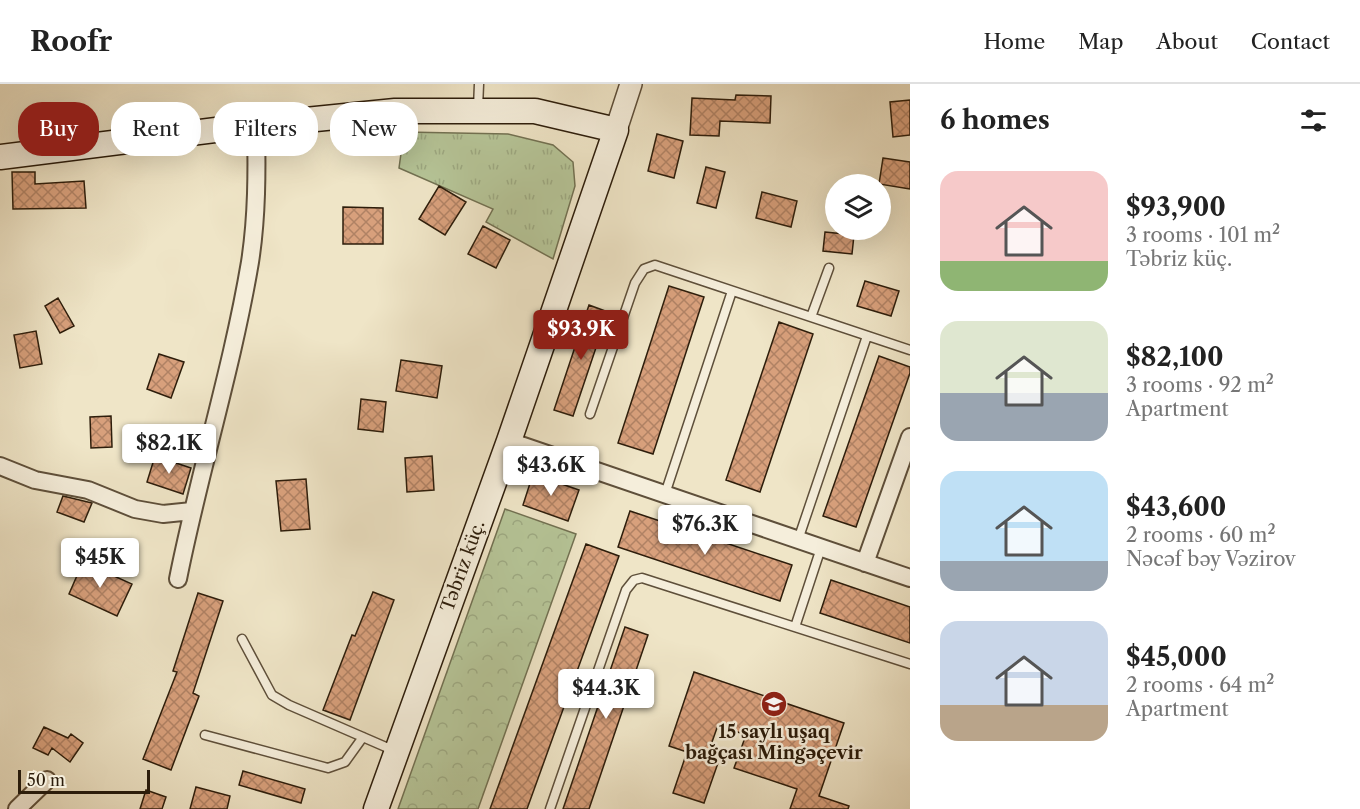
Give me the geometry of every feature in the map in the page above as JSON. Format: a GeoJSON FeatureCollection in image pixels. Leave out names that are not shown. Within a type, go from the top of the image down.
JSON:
{"type":"FeatureCollection","features":[{"type":"Feature","properties":{"kind":"main road"},"geometry":{"type":"LineString","coordinates":[[318,119],[395,111],[478,109],[535,111],[616,130]]}},
{"type":"Feature","properties":{"kind":"main road","name":"Təbriz küç."},"geometry":{"type":"LineString","coordinates":[[376,809],[509,441],[616,130]]}},
{"type":"Feature","properties":{"kind":"main road"},"geometry":{"type":"LineString","coordinates":[[0,158],[213,131]]}},
{"type":"Feature","properties":{"kind":"street","name":"Təbriz küç."},"geometry":{"type":"LineString","coordinates":[[616,130],[631,84]]}},
{"type":"Feature","properties":{"kind":"street"},"geometry":{"type":"LineString","coordinates":[[178,579],[192,511],[237,329],[250,260],[257,188],[256,156]]}},
{"type":"Feature","properties":{"kind":"street"},"geometry":{"type":"LineString","coordinates":[[865,563],[910,437]]}},
{"type":"Feature","properties":{"kind":"street"},"geometry":{"type":"LineString","coordinates":[[509,441],[910,578]]}},
{"type":"Feature","properties":{"kind":"street"},"geometry":{"type":"LineString","coordinates":[[0,466],[35,480],[88,490],[135,508],[163,514],[192,511]]}},
{"type":"Feature","properties":{"kind":"street"},"geometry":{"type":"LineString","coordinates":[[16,809],[47,780]]}},
{"type":"Feature","properties":{"kind":"lane"},"geometry":{"type":"LineString","coordinates":[[478,109],[479,84]]}},
{"type":"Feature","properties":{"kind":"lane"},"geometry":{"type":"LineString","coordinates":[[590,414],[635,283],[644,268],[656,265],[910,351]]}},
{"type":"Feature","properties":{"kind":"lane"},"geometry":{"type":"LineString","coordinates":[[811,317],[828,268]]}},
{"type":"Feature","properties":{"kind":"lane"},"geometry":{"type":"LineString","coordinates":[[665,494],[732,291]]}},
{"type":"Feature","properties":{"kind":"lane"},"geometry":{"type":"LineString","coordinates":[[798,540],[867,336]]}},
{"type":"Feature","properties":{"kind":"lane"},"geometry":{"type":"LineString","coordinates":[[795,627],[821,548]]}},
{"type":"Feature","properties":{"kind":"lane"},"geometry":{"type":"LineString","coordinates":[[550,809],[626,590],[634,580],[642,578],[910,664]]}},
{"type":"Feature","properties":{"kind":"lane"},"geometry":{"type":"LineString","coordinates":[[242,639],[272,695],[289,705],[396,751]]}},
{"type":"Feature","properties":{"kind":"lane"},"geometry":{"type":"LineString","coordinates":[[205,735],[328,768],[345,762],[363,737]]}},
{"type":"Feature","properties":{"kind":"green space"},"geometry":{"type":"Polygon","coordinates":[[[418,132],[508,134],[553,145],[573,162],[575,186],[553,259],[486,222],[493,209],[399,168],[401,156],[418,156],[418,132]]]}},
{"type":"Feature","properties":{"kind":"green space"},"geometry":{"type":"Polygon","coordinates":[[[505,509],[576,534],[478,809],[398,809],[505,509]]]}},
{"type":"Feature","properties":{"kind":"building"},"geometry":{"type":"Polygon","coordinates":[[[736,95],[771,96],[770,123],[720,121],[719,136],[690,135],[692,98],[735,100],[736,95]]]}},
{"type":"Feature","properties":{"kind":"building"},"geometry":{"type":"Polygon","coordinates":[[[910,100],[910,135],[893,137],[890,102],[910,100]]]}},
{"type":"Feature","properties":{"kind":"building"},"geometry":{"type":"Polygon","coordinates":[[[657,134],[683,141],[674,178],[648,171],[657,134]]]}},
{"type":"Feature","properties":{"kind":"building"},"geometry":{"type":"Polygon","coordinates":[[[883,158],[910,162],[910,189],[891,186],[891,174],[881,174],[883,158]]]}},
{"type":"Feature","properties":{"kind":"building"},"geometry":{"type":"Polygon","coordinates":[[[706,167],[725,172],[716,208],[697,203],[706,167]]]}},
{"type":"Feature","properties":{"kind":"building"},"geometry":{"type":"Polygon","coordinates":[[[12,172],[35,172],[35,184],[84,181],[86,208],[13,209],[12,172]]]}},
{"type":"Feature","properties":{"kind":"building"},"geometry":{"type":"Polygon","coordinates":[[[439,186],[466,202],[445,235],[419,219],[439,186]]]}},
{"type":"Feature","properties":{"kind":"building"},"geometry":{"type":"Polygon","coordinates":[[[762,192],[797,201],[791,227],[756,218],[762,192]]]}},
{"type":"Feature","properties":{"kind":"building"},"geometry":{"type":"Polygon","coordinates":[[[343,207],[383,208],[383,244],[343,244],[343,207]]]}},
{"type":"Feature","properties":{"kind":"building"},"geometry":{"type":"Polygon","coordinates":[[[483,226],[510,240],[496,268],[468,254],[483,226]]]}},
{"type":"Feature","properties":{"kind":"building"},"geometry":{"type":"Polygon","coordinates":[[[825,232],[825,240],[853,240],[852,254],[823,251],[825,232]]]}},
{"type":"Feature","properties":{"kind":"building"},"geometry":{"type":"Polygon","coordinates":[[[865,281],[899,291],[891,316],[857,306],[865,281]]]}},
{"type":"Feature","properties":{"kind":"building"},"geometry":{"type":"Polygon","coordinates":[[[669,286],[704,297],[653,454],[618,443],[669,286]]]}},
{"type":"Feature","properties":{"kind":"building"},"geometry":{"type":"Polygon","coordinates":[[[58,298],[74,326],[60,333],[45,306],[58,298]]]}},
{"type":"Feature","properties":{"kind":"building"},"geometry":{"type":"Polygon","coordinates":[[[589,305],[608,312],[573,416],[554,410],[589,305]]]}},
{"type":"Feature","properties":{"kind":"building"},"geometry":{"type":"Polygon","coordinates":[[[779,322],[813,334],[760,492],[726,480],[779,322]]]}},
{"type":"Feature","properties":{"kind":"building"},"geometry":{"type":"Polygon","coordinates":[[[36,331],[42,364],[20,368],[14,335],[36,331]]]}},
{"type":"Feature","properties":{"kind":"building"},"geometry":{"type":"Polygon","coordinates":[[[159,354],[184,362],[171,398],[147,389],[159,354]]]}},
{"type":"Feature","properties":{"kind":"building"},"geometry":{"type":"Polygon","coordinates":[[[879,356],[910,367],[910,373],[856,527],[823,516],[879,356]]]}},
{"type":"Feature","properties":{"kind":"building"},"geometry":{"type":"Polygon","coordinates":[[[401,360],[442,366],[437,398],[396,391],[401,360]]]}},
{"type":"Feature","properties":{"kind":"building"},"geometry":{"type":"Polygon","coordinates":[[[361,399],[386,402],[383,432],[358,429],[361,399]]]}},
{"type":"Feature","properties":{"kind":"building"},"geometry":{"type":"Polygon","coordinates":[[[111,416],[112,447],[91,448],[90,417],[111,416]]]}},
{"type":"Feature","properties":{"kind":"building"},"geometry":{"type":"Polygon","coordinates":[[[155,456],[191,468],[183,494],[147,482],[155,456]]]}},
{"type":"Feature","properties":{"kind":"building"},"geometry":{"type":"Polygon","coordinates":[[[432,456],[434,490],[407,492],[405,458],[432,456]]]}},
{"type":"Feature","properties":{"kind":"building"},"geometry":{"type":"Polygon","coordinates":[[[533,474],[579,490],[568,521],[523,505],[533,474]]]}},
{"type":"Feature","properties":{"kind":"building"},"geometry":{"type":"Polygon","coordinates":[[[306,479],[310,529],[281,531],[276,481],[306,479]]]}},
{"type":"Feature","properties":{"kind":"building"},"geometry":{"type":"Polygon","coordinates":[[[63,496],[92,503],[84,522],[57,512],[63,496]]]}},
{"type":"Feature","properties":{"kind":"building"},"geometry":{"type":"Polygon","coordinates":[[[630,511],[792,565],[780,601],[618,547],[630,511]]]}},
{"type":"Feature","properties":{"kind":"building"},"geometry":{"type":"Polygon","coordinates":[[[586,544],[619,556],[527,809],[490,809],[586,544]]]}},
{"type":"Feature","properties":{"kind":"building"},"geometry":{"type":"Polygon","coordinates":[[[83,562],[132,584],[117,616],[69,594],[83,562]]]}},
{"type":"Feature","properties":{"kind":"building"},"geometry":{"type":"Polygon","coordinates":[[[831,580],[910,607],[910,643],[820,613],[831,580]]]}},
{"type":"Feature","properties":{"kind":"building"},"geometry":{"type":"Polygon","coordinates":[[[373,592],[394,600],[350,720],[323,710],[352,635],[355,636],[373,592]]]}},
{"type":"Feature","properties":{"kind":"building"},"geometry":{"type":"Polygon","coordinates":[[[198,593],[223,601],[193,693],[199,696],[171,770],[143,759],[177,672],[173,671],[198,593]]]}},
{"type":"Feature","properties":{"kind":"building"},"geometry":{"type":"Polygon","coordinates":[[[625,627],[648,635],[589,809],[563,809],[625,627]]]}},
{"type":"Feature","properties":{"kind":"building"},"geometry":{"type":"Polygon","coordinates":[[[694,672],[844,723],[819,796],[849,806],[848,809],[790,809],[797,789],[734,768],[746,735],[718,725],[706,759],[718,763],[704,803],[673,793],[687,752],[669,746],[694,672]]]}},
{"type":"Feature","properties":{"kind":"building"},"geometry":{"type":"Polygon","coordinates":[[[44,727],[68,738],[71,734],[83,743],[70,762],[52,748],[48,755],[33,748],[44,727]]]}},
{"type":"Feature","properties":{"kind":"building"},"geometry":{"type":"Polygon","coordinates":[[[243,771],[305,789],[301,803],[239,785],[243,771]]]}},
{"type":"Feature","properties":{"kind":"building"},"geometry":{"type":"Polygon","coordinates":[[[196,787],[230,796],[227,809],[190,809],[196,787]]]}},
{"type":"Feature","properties":{"kind":"building"},"geometry":{"type":"Polygon","coordinates":[[[146,790],[166,797],[162,809],[140,809],[146,790]]]}},
{"type":"Feature","properties":{"kind":"place","name":"15 saylı uşaq bağçası Mingəçevir"},"geometry":{"type":"Point","coordinates":[774,704]}}]}
